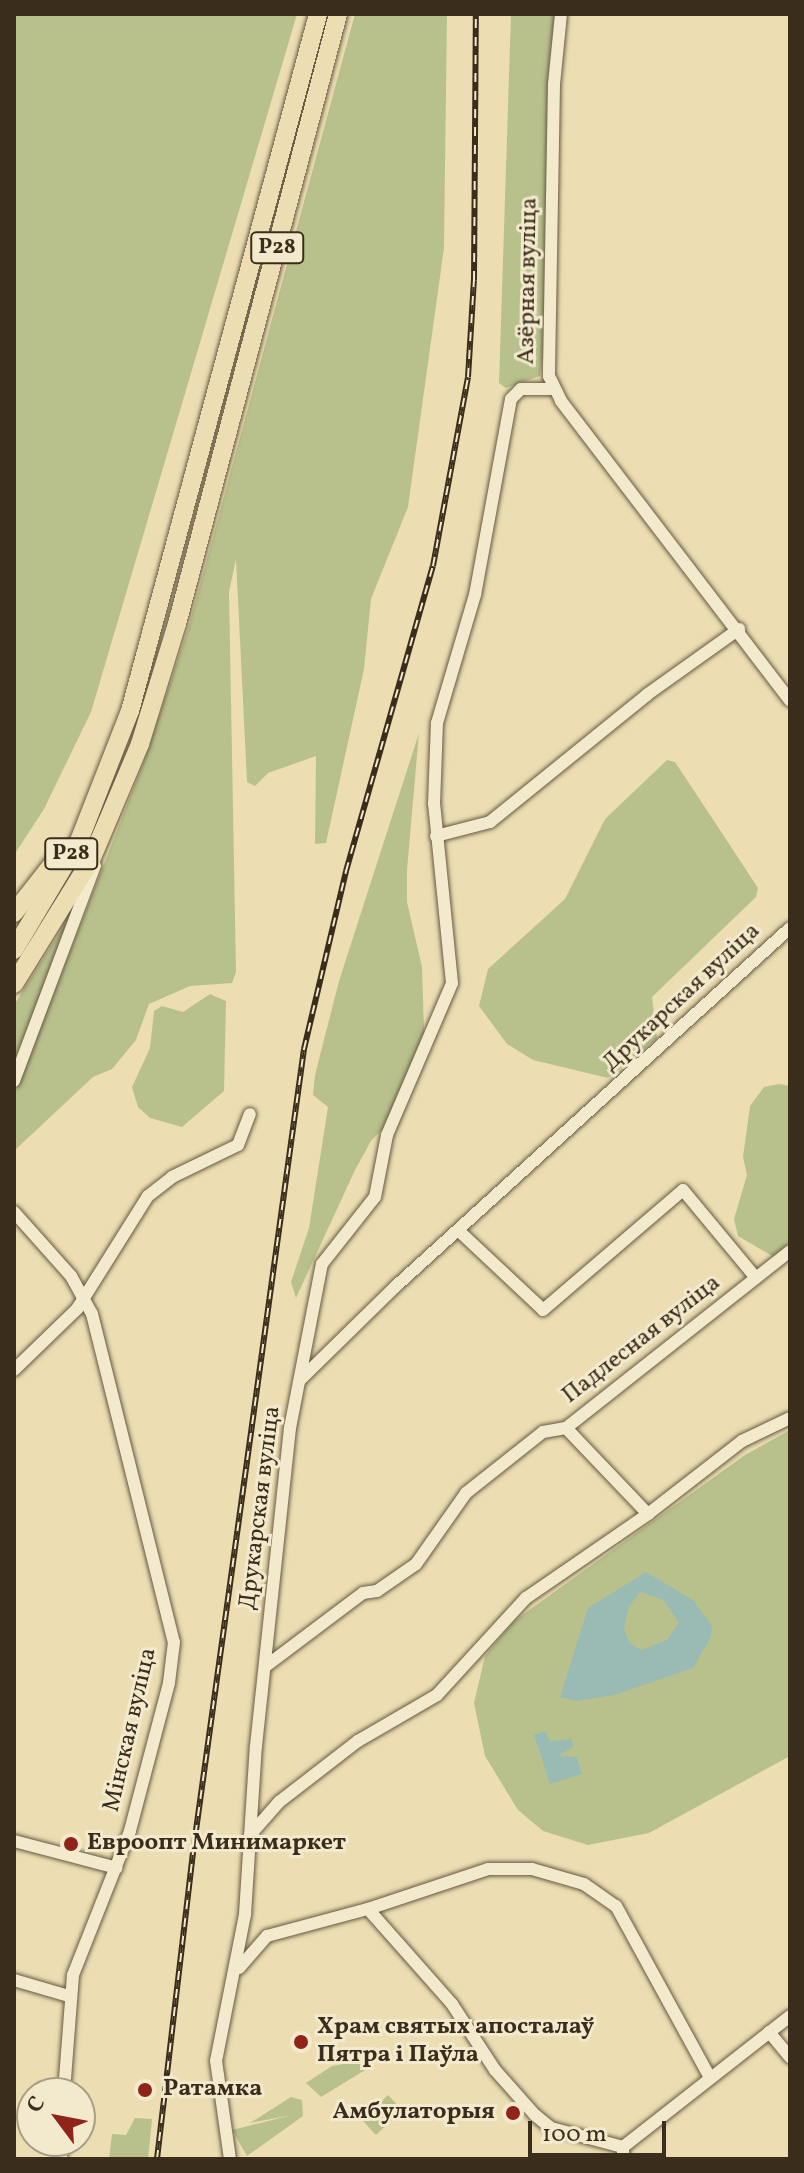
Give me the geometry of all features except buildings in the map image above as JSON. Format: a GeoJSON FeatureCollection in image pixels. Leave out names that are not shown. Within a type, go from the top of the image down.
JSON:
{"type":"FeatureCollection","features":[{"type":"Feature","properties":{"kind":"highway","name":"Р28"},"geometry":{"type":"LineString","coordinates":[[14,950],[79,841],[115,752],[167,585],[318,14]]}},
{"type":"Feature","properties":{"kind":"highway","name":"Р28"},"geometry":{"type":"LineString","coordinates":[[14,984],[91,860],[118,803],[177,624],[338,14]]}},
{"type":"Feature","properties":{"kind":"highway"},"geometry":{"type":"LineString","coordinates":[[14,913],[62,851],[115,752]]}},
{"type":"Feature","properties":{"kind":"street","name":"Азёрная вуліца"},"geometry":{"type":"LineString","coordinates":[[561,14],[554,84],[549,363],[554,389],[739,629],[790,701]]}},
{"type":"Feature","properties":{"kind":"street"},"geometry":{"type":"LineString","coordinates":[[301,1379],[322,1264],[375,1197],[387,1135],[452,983],[436,836],[437,723],[475,595],[511,399],[521,389],[554,389]]}},
{"type":"Feature","properties":{"kind":"street"},"geometry":{"type":"LineString","coordinates":[[436,836],[490,822],[648,694],[739,629]]}},
{"type":"Feature","properties":{"kind":"street"},"geometry":{"type":"LineString","coordinates":[[14,1081],[118,803]]}},
{"type":"Feature","properties":{"kind":"street","name":"Друкарская вуліца"},"geometry":{"type":"LineString","coordinates":[[230,2159],[216,2061],[236,1974],[290,1428],[301,1379],[790,928]]}},
{"type":"Feature","properties":{"kind":"street"},"geometry":{"type":"LineString","coordinates":[[14,1370],[65,1323],[148,1196],[172,1177],[238,1145],[250,1114]]}},
{"type":"Feature","properties":{"kind":"street"},"geometry":{"type":"LineString","coordinates":[[459,1231],[543,1310],[683,1190],[756,1278]]}},
{"type":"Feature","properties":{"kind":"street","name":"Мінская вуліца"},"geometry":{"type":"LineString","coordinates":[[14,1212],[84,1295],[104,1354],[174,1642],[169,1683],[117,1868],[81,1950],[69,1996],[65,2077]]}},
{"type":"Feature","properties":{"kind":"street","name":"Падлесная вуліца"},"geometry":{"type":"LineString","coordinates":[[266,1666],[363,1593],[377,1591],[416,1564],[466,1493],[543,1432],[566,1428],[790,1251]]}},
{"type":"Feature","properties":{"kind":"street"},"geometry":{"type":"LineString","coordinates":[[250,1835],[279,1802],[358,1741],[437,1695],[526,1598],[648,1514],[742,1441],[790,1418]]}},
{"type":"Feature","properties":{"kind":"street"},"geometry":{"type":"LineString","coordinates":[[566,1428],[648,1514]]}},
{"type":"Feature","properties":{"kind":"street"},"geometry":{"type":"LineString","coordinates":[[14,1841],[117,1868]]}},
{"type":"Feature","properties":{"kind":"street"},"geometry":{"type":"LineString","coordinates":[[236,1974],[267,1936],[368,1909],[488,1869],[532,1869],[584,1884],[616,1906],[709,2076]]}},
{"type":"Feature","properties":{"kind":"street"},"geometry":{"type":"LineString","coordinates":[[368,1909],[442,1992],[495,2070],[535,2115],[551,2128],[623,2153],[709,2076],[790,2016]]}},
{"type":"Feature","properties":{"kind":"street"},"geometry":{"type":"LineString","coordinates":[[14,1980],[69,1996]]}},
{"type":"Feature","properties":{"kind":"street"},"geometry":{"type":"LineString","coordinates":[[769,2032],[790,2057]]}},
{"type":"Feature","properties":{"kind":"green space"},"geometry":{"type":"Polygon","coordinates":[[[14,14],[297,14],[91,712],[44,809],[14,855],[14,14]]]}},
{"type":"Feature","properties":{"kind":"green space"},"geometry":{"type":"Polygon","coordinates":[[[355,14],[447,14],[444,248],[408,507],[371,599],[364,669],[326,843],[315,844],[316,756],[268,773],[255,786],[247,782],[236,559],[229,592],[236,972],[232,983],[190,986],[149,1004],[136,1040],[112,1069],[93,1077],[14,1151],[14,1095],[143,764],[188,629],[355,14]]]}},
{"type":"Feature","properties":{"kind":"green space"},"geometry":{"type":"Polygon","coordinates":[[[511,14],[561,14],[553,276],[540,376],[506,388],[499,383],[511,14]]]}},
{"type":"Feature","properties":{"kind":"green space"},"geometry":{"type":"Polygon","coordinates":[[[419,733],[407,902],[422,967],[425,1062],[400,1111],[371,1141],[355,1170],[296,1298],[291,1282],[309,1228],[328,1107],[313,1095],[315,1075],[339,981],[419,733]]]}},
{"type":"Feature","properties":{"kind":"green space"},"geometry":{"type":"Polygon","coordinates":[[[667,760],[675,762],[758,888],[756,897],[652,997],[657,1038],[608,1078],[533,1060],[507,1044],[479,1006],[488,969],[565,899],[605,819],[667,760]]]}},
{"type":"Feature","properties":{"kind":"green space"},"geometry":{"type":"Polygon","coordinates":[[[74,910],[14,1062],[14,1005],[74,910]]]}},
{"type":"Feature","properties":{"kind":"green space"},"geometry":{"type":"Polygon","coordinates":[[[210,994],[226,1001],[224,1091],[182,1127],[150,1118],[138,1107],[132,1087],[150,1048],[154,1011],[162,1006],[183,1012],[210,994]]]}},
{"type":"Feature","properties":{"kind":"green space"},"geometry":{"type":"Polygon","coordinates":[[[779,1084],[790,1086],[790,1259],[779,1260],[738,1236],[734,1219],[747,1175],[743,1157],[750,1106],[764,1087],[779,1084]]]}},
{"type":"Feature","properties":{"kind":"green space"},"geometry":{"type":"Polygon","coordinates":[[[790,1430],[790,1756],[649,1833],[588,1845],[543,1831],[518,1810],[485,1756],[474,1703],[485,1656],[514,1621],[745,1455],[790,1430]]]}},
{"type":"Feature","properties":{"kind":"green space"},"geometry":{"type":"Polygon","coordinates":[[[354,2062],[370,2067],[321,2097],[306,2083],[332,2066],[354,2062]]]}},
{"type":"Feature","properties":{"kind":"green space"},"geometry":{"type":"Polygon","coordinates":[[[388,2095],[402,2110],[376,2135],[362,2120],[388,2095]]]}},
{"type":"Feature","properties":{"kind":"green space"},"geometry":{"type":"Polygon","coordinates":[[[291,2097],[302,2100],[303,2116],[247,2156],[232,2130],[292,2115],[250,2123],[291,2097]]]}},
{"type":"Feature","properties":{"kind":"green space"},"geometry":{"type":"Polygon","coordinates":[[[135,2118],[152,2119],[148,2159],[109,2159],[112,2134],[126,2135],[135,2118]]]}},
{"type":"Feature","properties":{"kind":"water"},"geometry":{"type":"Polygon","coordinates":[[[646,1572],[693,1600],[712,1625],[711,1637],[693,1668],[614,1695],[577,1701],[560,1697],[588,1608],[646,1572]],[[640,1592],[628,1608],[624,1629],[629,1642],[641,1650],[667,1640],[679,1622],[663,1600],[640,1592]]]}},
{"type":"Feature","properties":{"kind":"water"},"geometry":{"type":"Polygon","coordinates":[[[545,1731],[550,1741],[572,1739],[573,1747],[558,1756],[577,1757],[582,1774],[550,1784],[534,1735],[545,1731]]]}},
{"type":"Feature","properties":{"kind":"railway"},"geometry":{"type":"LineString","coordinates":[[157,2159],[193,1852],[304,1049],[346,871],[433,566],[468,377],[474,280],[476,14]]}},
{"type":"Feature","properties":{"kind":"place","name":"Евроопт Минимаркет"},"geometry":{"type":"Point","coordinates":[71,1844]}},
{"type":"Feature","properties":{"kind":"place","name":"Храм святых апосталаў Пятра і Паўла"},"geometry":{"type":"Point","coordinates":[301,2042]}},
{"type":"Feature","properties":{"kind":"place","name":"Ратамка"},"geometry":{"type":"Point","coordinates":[145,2090]}},
{"type":"Feature","properties":{"kind":"place","name":"Амбулаторыя"},"geometry":{"type":"Point","coordinates":[513,2113]}}]}
